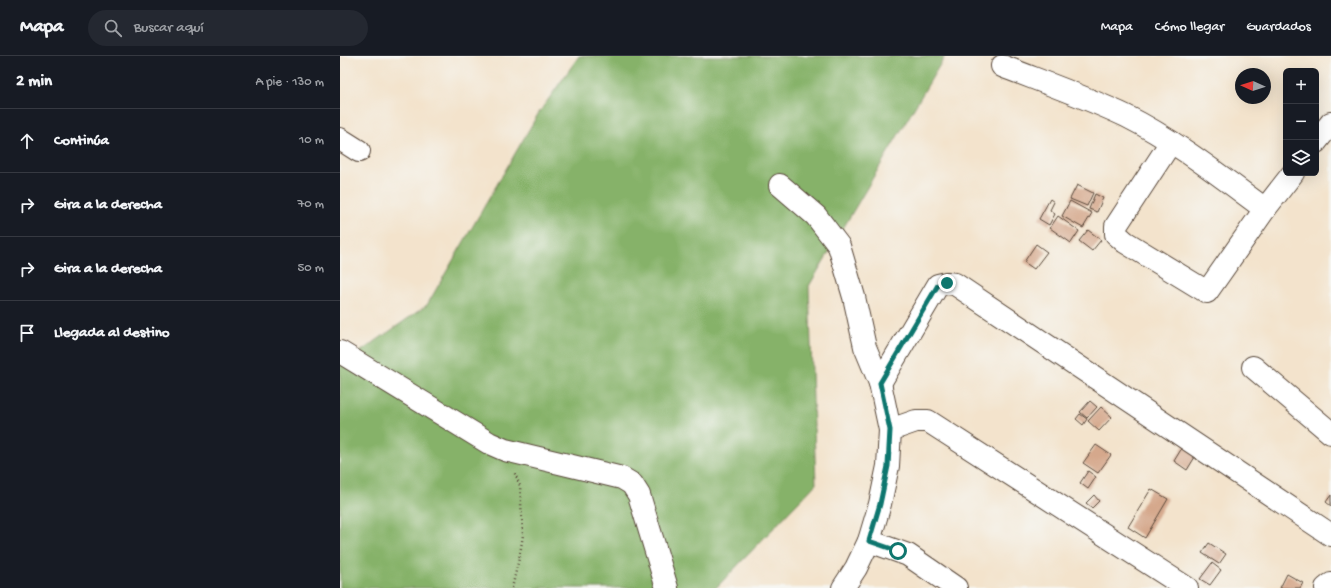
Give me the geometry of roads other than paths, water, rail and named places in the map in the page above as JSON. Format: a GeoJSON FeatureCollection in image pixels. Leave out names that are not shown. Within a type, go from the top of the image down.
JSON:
{"type":"FeatureCollection","features":[{"type":"Feature","properties":{"kind":"street"},"geometry":{"type":"LineString","coordinates":[[1002,66],[1106,107],[1127,117],[1180,147],[1265,209]]}},
{"type":"Feature","properties":{"kind":"street"},"geometry":{"type":"LineString","coordinates":[[1318,140],[1331,123]]}},
{"type":"Feature","properties":{"kind":"street"},"geometry":{"type":"LineString","coordinates":[[340,139],[359,151]]}},
{"type":"Feature","properties":{"kind":"street"},"geometry":{"type":"LineString","coordinates":[[1171,142],[1116,226],[1116,234],[1119,239],[1207,292],[1265,209],[1291,176]]}},
{"type":"Feature","properties":{"kind":"street"},"geometry":{"type":"LineString","coordinates":[[780,185],[816,216],[840,246],[854,297],[865,347],[880,383],[890,430],[888,466],[885,482],[869,541],[856,568],[843,588]]}},
{"type":"Feature","properties":{"kind":"street"},"geometry":{"type":"LineString","coordinates":[[880,383],[938,285],[947,283],[955,284],[1331,535]]}},
{"type":"Feature","properties":{"kind":"street"},"geometry":{"type":"LineString","coordinates":[[340,352],[489,444],[505,450],[615,476],[632,484],[639,495],[645,512],[667,588]]}},
{"type":"Feature","properties":{"kind":"street"},"geometry":{"type":"LineString","coordinates":[[1252,367],[1331,433]]}},
{"type":"Feature","properties":{"kind":"street"},"geometry":{"type":"LineString","coordinates":[[890,430],[916,421],[928,421],[1187,588]]}},
{"type":"Feature","properties":{"kind":"street"},"geometry":{"type":"LineString","coordinates":[[869,541],[908,555],[956,588]]}},
{"type":"Feature","properties":{"kind":"street"},"geometry":{"type":"LineString","coordinates":[[1326,588],[1331,584]]}}]}
